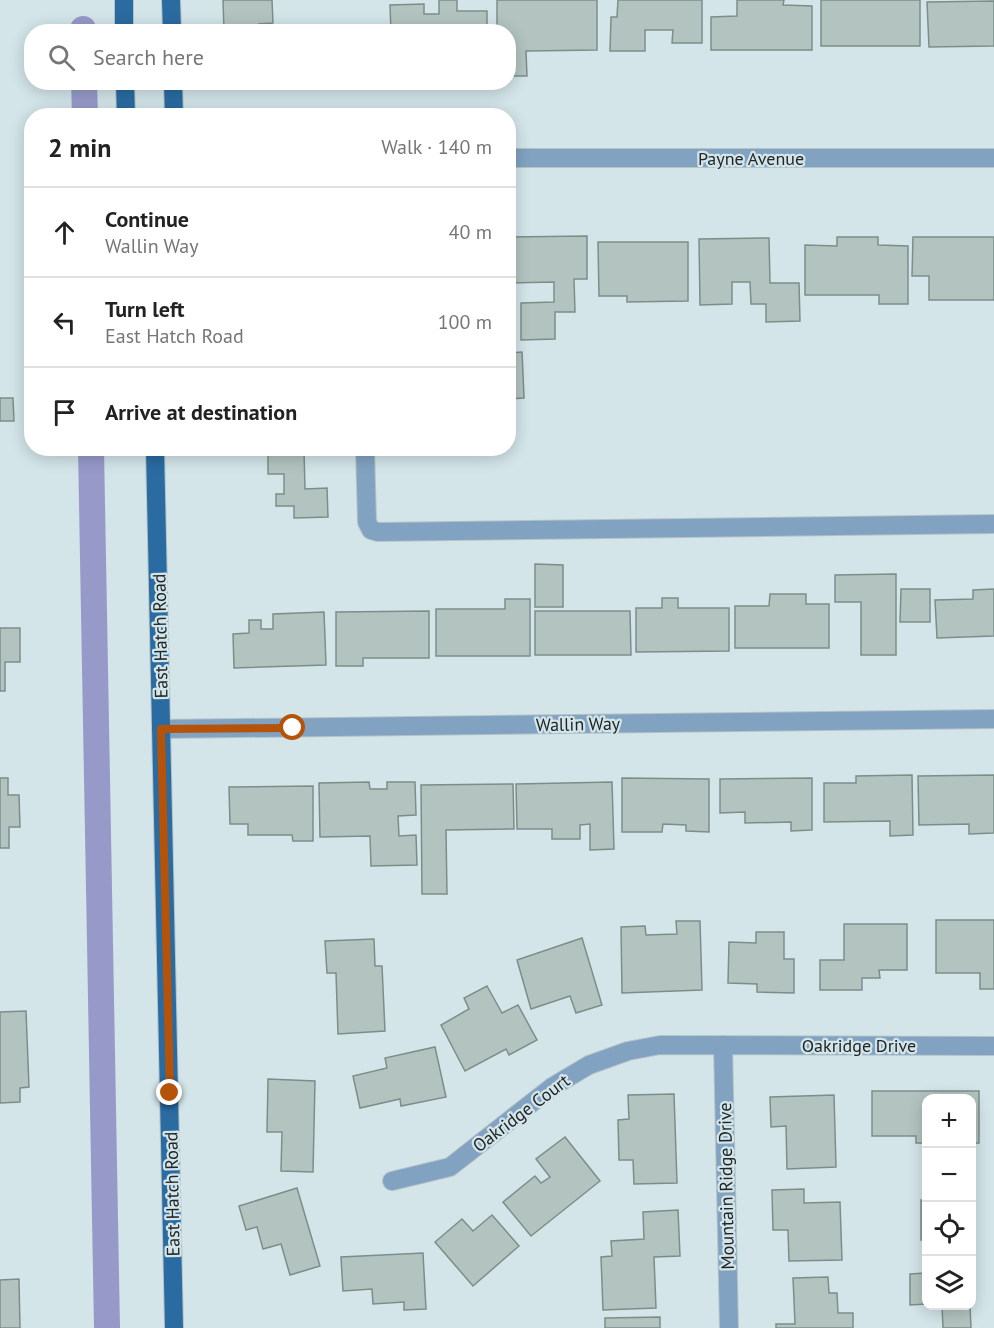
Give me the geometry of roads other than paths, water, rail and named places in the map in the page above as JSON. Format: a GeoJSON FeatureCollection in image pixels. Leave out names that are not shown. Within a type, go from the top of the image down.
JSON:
{"type":"FeatureCollection","features":[{"type":"Feature","properties":{"kind":"main road"},"geometry":{"type":"LineString","coordinates":[[124,0],[124,24]]}},
{"type":"Feature","properties":{"kind":"main road"},"geometry":{"type":"LineString","coordinates":[[171,0],[172,24]]}},
{"type":"Feature","properties":{"kind":"main road"},"geometry":{"type":"LineString","coordinates":[[125,90],[126,108]]}},
{"type":"Feature","properties":{"kind":"main road"},"geometry":{"type":"LineString","coordinates":[[173,90],[174,108]]}},
{"type":"Feature","properties":{"kind":"main road","name":"East Hatch Road"},"geometry":{"type":"LineString","coordinates":[[156,456],[174,1328]]}},
{"type":"Feature","properties":{"kind":"street","name":"Payne Avenue"},"geometry":{"type":"LineString","coordinates":[[516,158],[994,158]]}},
{"type":"Feature","properties":{"kind":"street"},"geometry":{"type":"LineString","coordinates":[[365,456],[367,522],[371,530],[378,532],[994,524]]}},
{"type":"Feature","properties":{"kind":"street","name":"Wallin Way"},"geometry":{"type":"LineString","coordinates":[[161,729],[994,719]]}},
{"type":"Feature","properties":{"kind":"street","name":"Oakridge Court"},"geometry":{"type":"LineString","coordinates":[[392,1181],[450,1167],[552,1087],[589,1065],[628,1051],[660,1045],[723,1045]]}},
{"type":"Feature","properties":{"kind":"street","name":"Oakridge Drive"},"geometry":{"type":"LineString","coordinates":[[723,1045],[994,1046]]}},
{"type":"Feature","properties":{"kind":"street","name":"Mountain Ridge Drive"},"geometry":{"type":"LineString","coordinates":[[723,1045],[729,1328]]}},
{"type":"Feature","properties":{"kind":"waterway"},"geometry":{"type":"LineString","coordinates":[[84,90],[85,108]]}},
{"type":"Feature","properties":{"kind":"waterway"},"geometry":{"type":"LineString","coordinates":[[91,456],[107,1328]]}}]}
